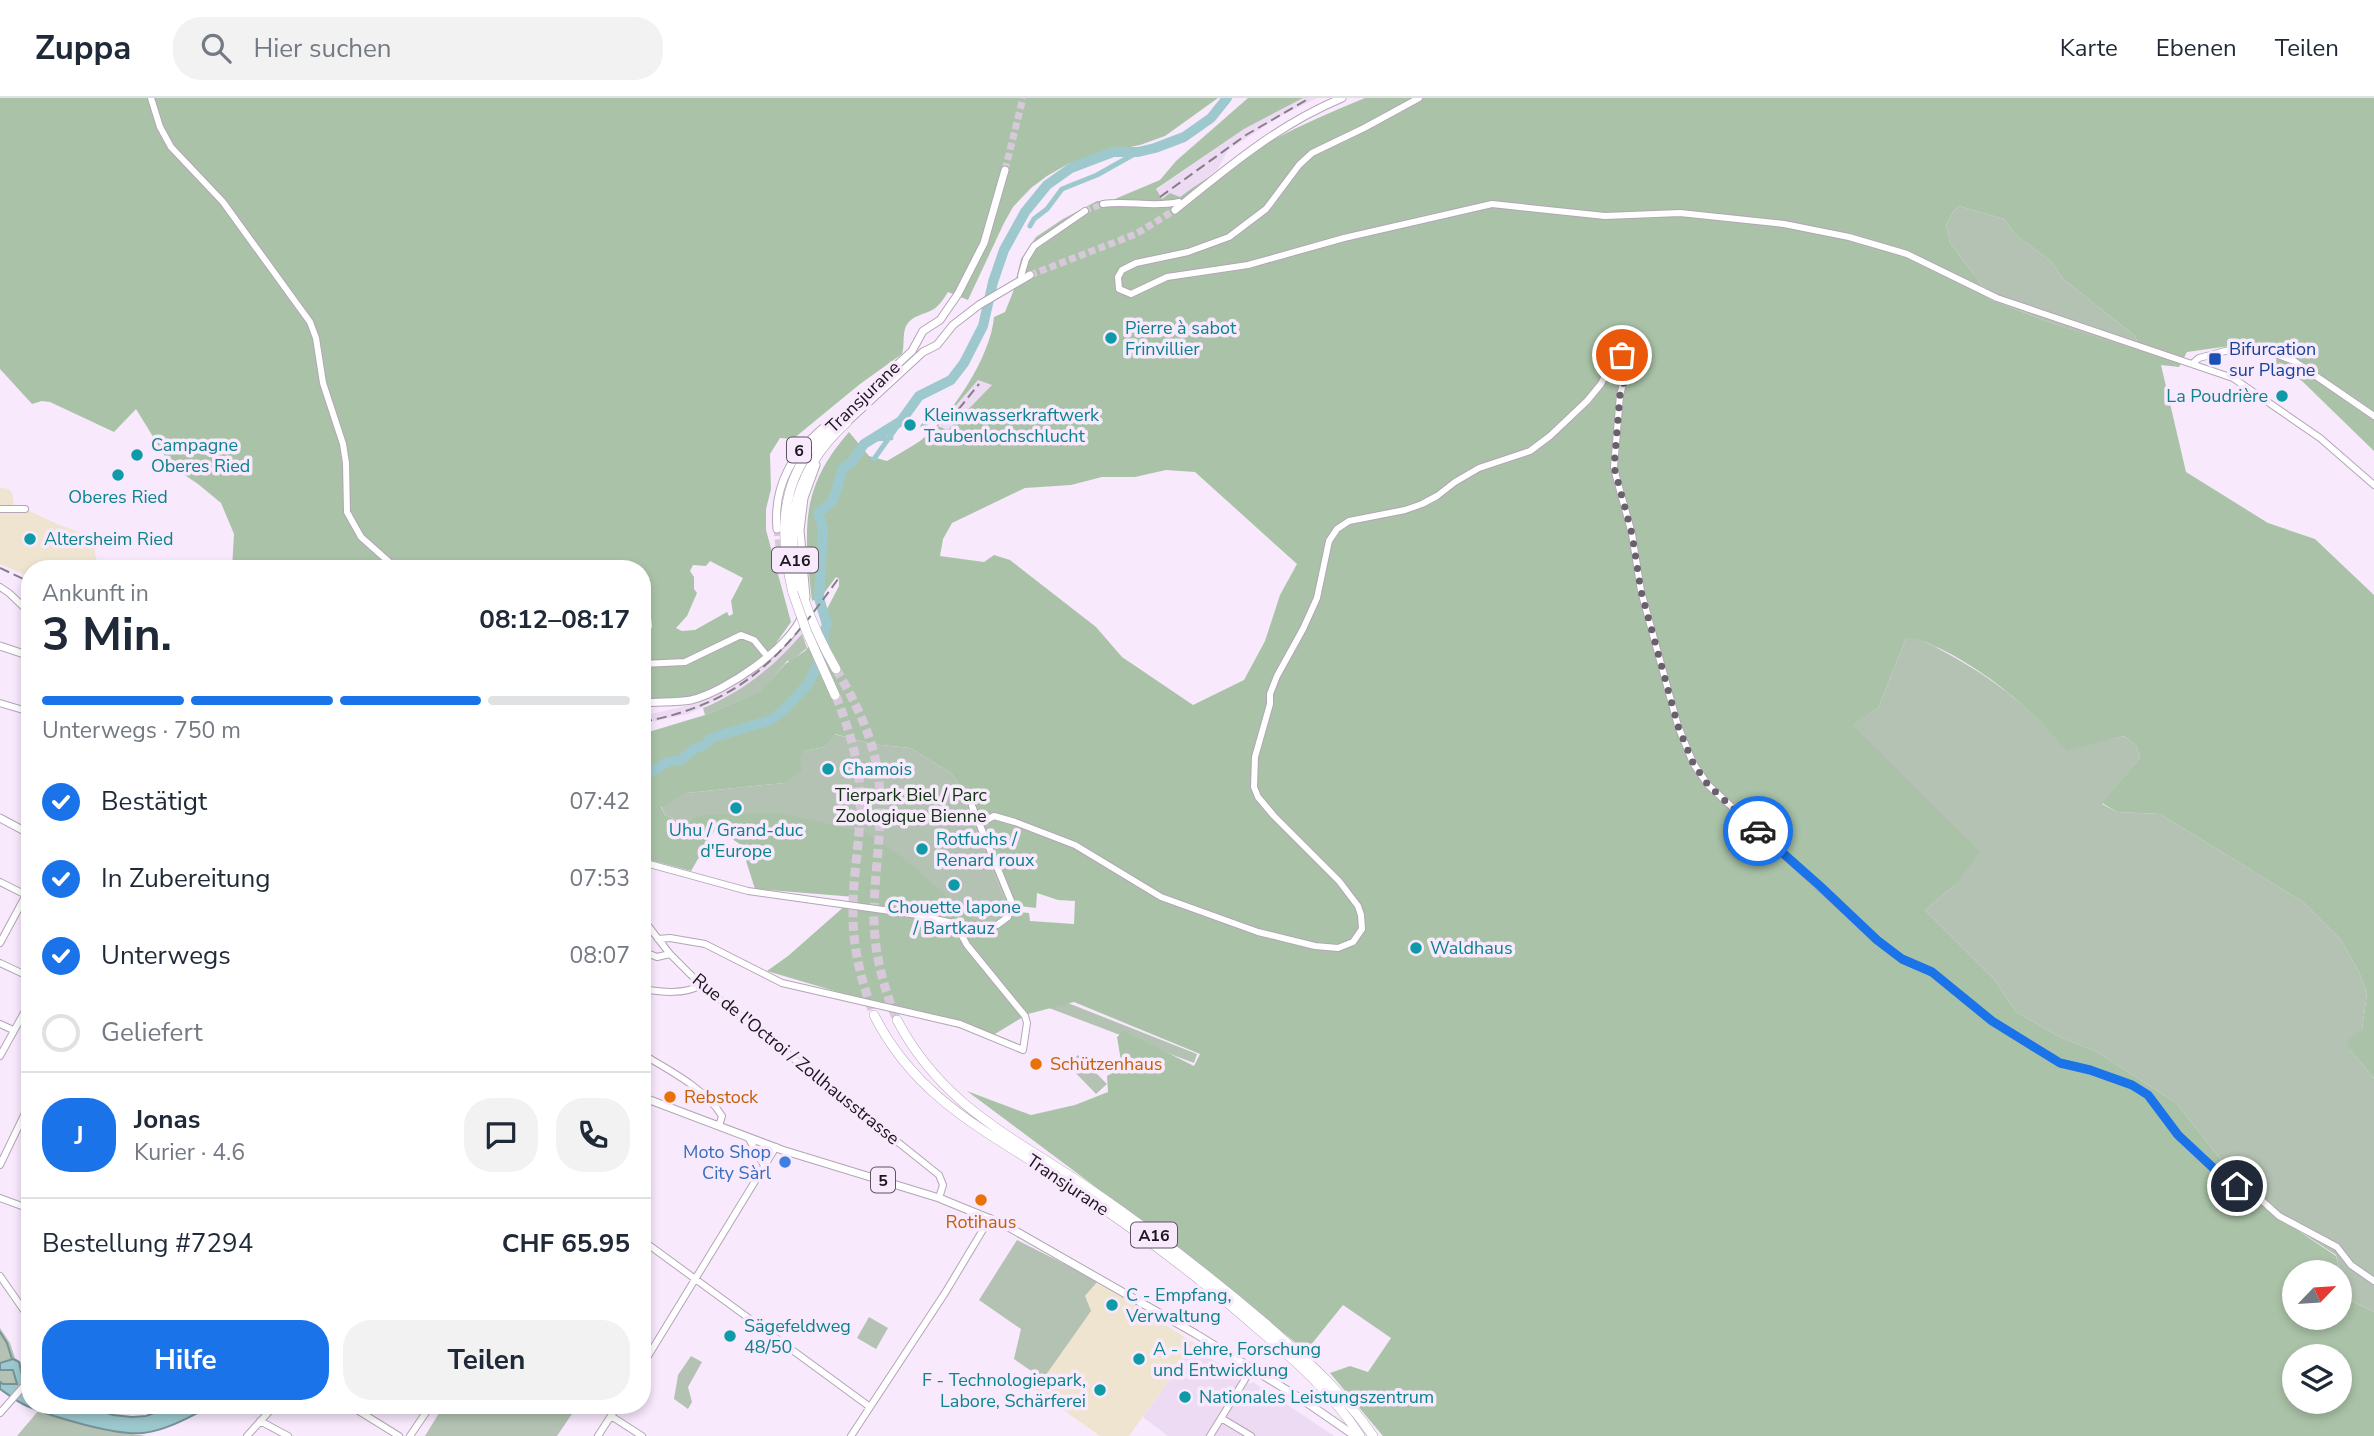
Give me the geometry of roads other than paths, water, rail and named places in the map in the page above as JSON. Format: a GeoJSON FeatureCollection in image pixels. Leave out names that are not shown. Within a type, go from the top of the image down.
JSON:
{"type":"FeatureCollection","features":[{"type":"Feature","properties":{"kind":"highway","name":"Transjurane"},"geometry":{"type":"LineString","coordinates":[[835,695],[793,593],[786,556],[784,522],[789,492],[801,466],[819,439],[864,396]]}},
{"type":"Feature","properties":{"kind":"highway","name":"Transjurane"},"geometry":{"type":"LineString","coordinates":[[836,668],[813,623],[803,595],[794,555],[792,526],[797,497],[810,466],[822,446],[848,422]]}},
{"type":"Feature","properties":{"kind":"highway","name":"Transjurane"},"geometry":{"type":"LineString","coordinates":[[874,1015],[895,1051],[920,1081],[946,1105],[1110,1213],[1219,1295],[1312,1377],[1338,1405],[1358,1436]]}},
{"type":"Feature","properties":{"kind":"highway","name":"Transjurane"},"geometry":{"type":"LineString","coordinates":[[897,1020],[918,1055],[939,1082],[970,1110],[1132,1219],[1252,1312],[1325,1378],[1373,1436]]}},
{"type":"Feature","properties":{"kind":"main road"},"geometry":{"type":"LineString","coordinates":[[1175,210],[1261,141],[1305,114],[1342,98]]}},
{"type":"Feature","properties":{"kind":"main road","name":"6"},"geometry":{"type":"LineString","coordinates":[[920,337],[923,331],[940,320],[958,294],[984,243],[1005,170]]}},
{"type":"Feature","properties":{"kind":"main road","name":"6"},"geometry":{"type":"LineString","coordinates":[[930,347],[937,345],[960,319],[1019,279],[1030,275]]}},
{"type":"Feature","properties":{"kind":"main road"},"geometry":{"type":"LineString","coordinates":[[928,327],[938,330],[941,340]]}},
{"type":"Feature","properties":{"kind":"main road"},"geometry":{"type":"LineString","coordinates":[[920,337],[923,344],[930,347]]}},
{"type":"Feature","properties":{"kind":"main road","name":"Transjurane"},"geometry":{"type":"LineString","coordinates":[[864,396],[909,354],[920,337]]}},
{"type":"Feature","properties":{"kind":"main road","name":"Transjurane"},"geometry":{"type":"LineString","coordinates":[[848,422],[930,347]]}},
{"type":"Feature","properties":{"kind":"main road","name":"6"},"geometry":{"type":"LineString","coordinates":[[777,529],[779,489],[794,457],[822,429],[864,396]]}},
{"type":"Feature","properties":{"kind":"main road","name":"6"},"geometry":{"type":"LineString","coordinates":[[651,703],[678,702],[712,693],[737,679],[767,656],[797,627],[806,597],[800,544],[804,498],[818,462],[848,422]]}},
{"type":"Feature","properties":{"kind":"main road","name":"6"},"geometry":{"type":"LineString","coordinates":[[785,639],[796,618]]}},
{"type":"Feature","properties":{"kind":"main road"},"geometry":{"type":"LineString","coordinates":[[0,646],[21,653]]}},
{"type":"Feature","properties":{"kind":"main road"},"geometry":{"type":"LineString","coordinates":[[2,819],[21,828]]}},
{"type":"Feature","properties":{"kind":"main road","name":"5"},"geometry":{"type":"LineString","coordinates":[[651,1101],[776,1147],[939,1198],[990,1218],[1097,1276],[1252,1368],[1358,1436]]}},
{"type":"Feature","properties":{"kind":"street"},"geometry":{"type":"LineString","coordinates":[[151,98],[160,127],[171,148],[223,202],[310,323],[316,338],[323,383],[343,444],[347,512],[361,537],[387,560]]}},
{"type":"Feature","properties":{"kind":"street"},"geometry":{"type":"LineString","coordinates":[[1419,98],[1312,153],[1299,165],[1266,209],[1238,231],[1202,248],[1128,267],[1118,277],[1119,289],[1131,294],[1175,275],[1248,265],[1344,238],[1492,204],[1605,216],[1679,213],[1784,224],[1888,248],[1919,259],[1997,298],[2223,374],[2246,385],[2320,438],[2374,485]]}},
{"type":"Feature","properties":{"kind":"street"},"geometry":{"type":"LineString","coordinates":[[1103,204],[1158,206],[1180,202]]}},
{"type":"Feature","properties":{"kind":"street"},"geometry":{"type":"LineString","coordinates":[[1019,279],[1034,246],[1085,211]]}},
{"type":"Feature","properties":{"kind":"street"},"geometry":{"type":"LineString","coordinates":[[2192,365],[2199,358],[2233,349],[2265,350],[2294,361],[2374,416]]}},
{"type":"Feature","properties":{"kind":"street"},"geometry":{"type":"LineString","coordinates":[[979,824],[994,816],[1032,828],[1075,845],[1161,897],[1258,932],[1315,946],[1338,948],[1353,942],[1362,929],[1358,906],[1339,881],[1274,816],[1258,797],[1254,787],[1255,757],[1268,712],[1270,694],[1317,598],[1329,541],[1337,529],[1349,521],[1422,504],[1479,468],[1530,451],[1587,401],[1617,358],[1628,355],[1633,368],[1620,395],[1614,467],[1632,534],[1641,591],[1678,726],[1693,763],[1708,785],[1877,940],[1902,959],[1932,972],[1992,1021],[2060,1063],[2132,1085],[2148,1095],[2178,1135],[2224,1178],[2237,1186],[2248,1188],[2279,1216],[2337,1247],[2351,1265],[2374,1281]]}},
{"type":"Feature","properties":{"kind":"street"},"geometry":{"type":"LineString","coordinates":[[0,509],[25,509]]}},
{"type":"Feature","properties":{"kind":"street"},"geometry":{"type":"LineString","coordinates":[[0,587],[21,604]]}},
{"type":"Feature","properties":{"kind":"street"},"geometry":{"type":"LineString","coordinates":[[651,664],[685,662],[741,635],[754,640],[767,656]]}},
{"type":"Feature","properties":{"kind":"street"},"geometry":{"type":"LineString","coordinates":[[0,703],[21,709]]}},
{"type":"Feature","properties":{"kind":"street"},"geometry":{"type":"LineString","coordinates":[[651,864],[748,891],[912,914],[962,925],[997,925],[1008,917],[1011,906],[972,806]]}},
{"type":"Feature","properties":{"kind":"street"},"geometry":{"type":"LineString","coordinates":[[0,828],[2,819]]}},
{"type":"Feature","properties":{"kind":"street"},"geometry":{"type":"LineString","coordinates":[[0,882],[21,892]]}},
{"type":"Feature","properties":{"kind":"street"},"geometry":{"type":"LineString","coordinates":[[0,943],[21,908]]}},
{"type":"Feature","properties":{"kind":"street"},"geometry":{"type":"LineString","coordinates":[[659,939],[670,938],[705,944],[782,983],[960,1024],[1023,1050],[1027,1023],[1025,1016],[967,945],[961,931],[962,925]]}},
{"type":"Feature","properties":{"kind":"street","name":"Rue de l'Octroi / Zollhausstrasse"},"geometry":{"type":"LineString","coordinates":[[651,929],[670,954],[701,985],[939,1175],[943,1185],[939,1198]]}},
{"type":"Feature","properties":{"kind":"street"},"geometry":{"type":"LineString","coordinates":[[651,955],[657,957],[670,954]]}},
{"type":"Feature","properties":{"kind":"street"},"geometry":{"type":"LineString","coordinates":[[0,963],[21,973]]}},
{"type":"Feature","properties":{"kind":"street"},"geometry":{"type":"LineString","coordinates":[[651,990],[671,992],[701,985]]}},
{"type":"Feature","properties":{"kind":"street"},"geometry":{"type":"LineString","coordinates":[[0,1056],[21,1017]]}},
{"type":"Feature","properties":{"kind":"street"},"geometry":{"type":"LineString","coordinates":[[0,1024],[13,1030]]}},
{"type":"Feature","properties":{"kind":"street"},"geometry":{"type":"LineString","coordinates":[[651,1060],[692,1086],[717,1108],[722,1116],[719,1126]]}},
{"type":"Feature","properties":{"kind":"street"},"geometry":{"type":"LineString","coordinates":[[0,1166],[21,1122]]}},
{"type":"Feature","properties":{"kind":"street"},"geometry":{"type":"LineString","coordinates":[[748,1137],[765,1167]]}},
{"type":"Feature","properties":{"kind":"street"},"geometry":{"type":"LineString","coordinates":[[651,1352],[776,1147]]}},
{"type":"Feature","properties":{"kind":"street"},"geometry":{"type":"LineString","coordinates":[[0,1198],[21,1206]]}},
{"type":"Feature","properties":{"kind":"street"},"geometry":{"type":"LineString","coordinates":[[851,1436],[974,1248],[990,1218]]}},
{"type":"Feature","properties":{"kind":"street"},"geometry":{"type":"LineString","coordinates":[[651,1246],[870,1407]]}},
{"type":"Feature","properties":{"kind":"street"},"geometry":{"type":"LineString","coordinates":[[0,1276],[21,1306]]}},
{"type":"Feature","properties":{"kind":"street"},"geometry":{"type":"LineString","coordinates":[[1210,1436],[1252,1368]]}},
{"type":"Feature","properties":{"kind":"street"},"geometry":{"type":"LineString","coordinates":[[0,1413],[21,1389]]}},
{"type":"Feature","properties":{"kind":"street"},"geometry":{"type":"LineString","coordinates":[[247,1436],[267,1414]]}},
{"type":"Feature","properties":{"kind":"street"},"geometry":{"type":"LineString","coordinates":[[364,1414],[399,1436]]}},
{"type":"Feature","properties":{"kind":"street"},"geometry":{"type":"LineString","coordinates":[[410,1436],[425,1414]]}},
{"type":"Feature","properties":{"kind":"street"},"geometry":{"type":"LineString","coordinates":[[598,1436],[611,1416],[642,1436]]}},
{"type":"Feature","properties":{"kind":"street"},"geometry":{"type":"LineString","coordinates":[[1221,1418],[1251,1436]]}},
{"type":"Feature","properties":{"kind":"street"},"geometry":{"type":"LineString","coordinates":[[260,1421],[288,1436]]}},
{"type":"Feature","properties":{"kind":"waterway"},"geometry":{"type":"LineString","coordinates":[[651,772],[667,762],[681,760],[711,738],[771,720],[808,684],[825,647],[823,634],[827,625],[819,598],[823,528],[818,513],[833,501],[843,468],[852,462],[864,444],[901,421],[919,396],[951,380],[964,363],[983,326],[1004,250],[1025,212],[1047,185],[1071,168],[1113,152],[1138,152],[1184,137],[1211,118],[1227,98]]}},
{"type":"Feature","properties":{"kind":"waterway"},"geometry":{"type":"LineString","coordinates":[[1030,226],[1062,189],[1097,175],[1138,152]]}},
{"type":"Feature","properties":{"kind":"waterway"},"geometry":{"type":"LineString","coordinates":[[874,459],[901,421]]}},
{"type":"Feature","properties":{"kind":"waterway"},"geometry":{"type":"LineString","coordinates":[[923,426],[927,422]]}},
{"type":"Feature","properties":{"kind":"waterway"},"geometry":{"type":"LineString","coordinates":[[873,439],[891,438]]}},
{"type":"Feature","properties":{"kind":"waterway"},"geometry":{"type":"LineString","coordinates":[[0,1332],[12,1359]]}},
{"type":"Feature","properties":{"kind":"tunnel"},"geometry":{"type":"LineString","coordinates":[[1005,170],[1023,98]]}},
{"type":"Feature","properties":{"kind":"tunnel"},"geometry":{"type":"LineString","coordinates":[[1085,211],[1103,204]]}},
{"type":"Feature","properties":{"kind":"tunnel"},"geometry":{"type":"LineString","coordinates":[[1030,275],[1136,234],[1175,210]]}},
{"type":"Feature","properties":{"kind":"tunnel"},"geometry":{"type":"LineString","coordinates":[[777,529],[779,547],[784,559]]}},
{"type":"Feature","properties":{"kind":"tunnel"},"geometry":{"type":"LineString","coordinates":[[836,669],[862,719],[872,745],[878,773],[880,829],[874,903],[875,935],[881,972],[897,1020]]}},
{"type":"Feature","properties":{"kind":"tunnel"},"geometry":{"type":"LineString","coordinates":[[836,696],[858,768],[860,809],[853,929],[859,966],[874,1015]]}},
{"type":"Feature","properties":{"kind":"railway"},"geometry":{"type":"LineString","coordinates":[[1160,197],[1246,135],[1310,98]]}},
{"type":"Feature","properties":{"kind":"railway"},"geometry":{"type":"LineString","coordinates":[[949,421],[979,384]]}},
{"type":"Feature","properties":{"kind":"railway"},"geometry":{"type":"LineString","coordinates":[[0,568],[21,578]]}},
{"type":"Feature","properties":{"kind":"railway"},"geometry":{"type":"LineString","coordinates":[[651,720],[707,703],[756,673],[798,632],[838,579]]}},
{"type":"Feature","properties":{"kind":"place","name":"Pierre à sabot Frinvillier"},"geometry":{"type":"Point","coordinates":[1111,338]}},
{"type":"Feature","properties":{"kind":"place","name":"Bifurcation sur Plagne"},"geometry":{"type":"Point","coordinates":[2215,359]}},
{"type":"Feature","properties":{"kind":"place","name":"La Poudrière"},"geometry":{"type":"Point","coordinates":[2282,396]}},
{"type":"Feature","properties":{"kind":"place","name":"Kleinwasserkraftwerk Taubenlochschlucht"},"geometry":{"type":"Point","coordinates":[910,425]}},
{"type":"Feature","properties":{"kind":"place","name":"Campagne Oberes Ried"},"geometry":{"type":"Point","coordinates":[137,455]}},
{"type":"Feature","properties":{"kind":"place","name":"Oberes Ried"},"geometry":{"type":"Point","coordinates":[118,475]}},
{"type":"Feature","properties":{"kind":"place","name":"Altersheim Ried"},"geometry":{"type":"Point","coordinates":[30,539]}},
{"type":"Feature","properties":{"kind":"place","name":"Chamois"},"geometry":{"type":"Point","coordinates":[828,769]}},
{"type":"Feature","properties":{"kind":"place","name":"Uhu / Grand-duc d'Europe"},"geometry":{"type":"Point","coordinates":[736,808]}},
{"type":"Feature","properties":{"kind":"place","name":"Rotfuchs / Renard roux"},"geometry":{"type":"Point","coordinates":[922,849]}},
{"type":"Feature","properties":{"kind":"place","name":"Chouette lapone / Bartkauz"},"geometry":{"type":"Point","coordinates":[954,885]}},
{"type":"Feature","properties":{"kind":"place","name":"Waldhaus"},"geometry":{"type":"Point","coordinates":[1416,948]}},
{"type":"Feature","properties":{"kind":"place","name":"Schützenhaus"},"geometry":{"type":"Point","coordinates":[1036,1064]}},
{"type":"Feature","properties":{"kind":"place","name":"Rebstock"},"geometry":{"type":"Point","coordinates":[670,1097]}},
{"type":"Feature","properties":{"kind":"place","name":"Moto Shop City Sàrl"},"geometry":{"type":"Point","coordinates":[785,1162]}},
{"type":"Feature","properties":{"kind":"place","name":"Rotihaus"},"geometry":{"type":"Point","coordinates":[981,1200]}},
{"type":"Feature","properties":{"kind":"place","name":"C - Empfang, Verwaltung"},"geometry":{"type":"Point","coordinates":[1112,1305]}},
{"type":"Feature","properties":{"kind":"place","name":"Sägefeldweg 48/50"},"geometry":{"type":"Point","coordinates":[730,1336]}},
{"type":"Feature","properties":{"kind":"place","name":"A - Lehre, Forschung und Entwicklung"},"geometry":{"type":"Point","coordinates":[1139,1359]}},
{"type":"Feature","properties":{"kind":"place","name":"F - Technologiepark, Labore, Schärferei"},"geometry":{"type":"Point","coordinates":[1100,1390]}},
{"type":"Feature","properties":{"kind":"place","name":"Nationales Leistungszentrum"},"geometry":{"type":"Point","coordinates":[1185,1397]}},
{"type":"Feature","properties":{"kind":"park label","name":"Tierpark Biel / Parc Zoologique Bienne"},"geometry":{"type":"Point","coordinates":[911,805]}}]}
